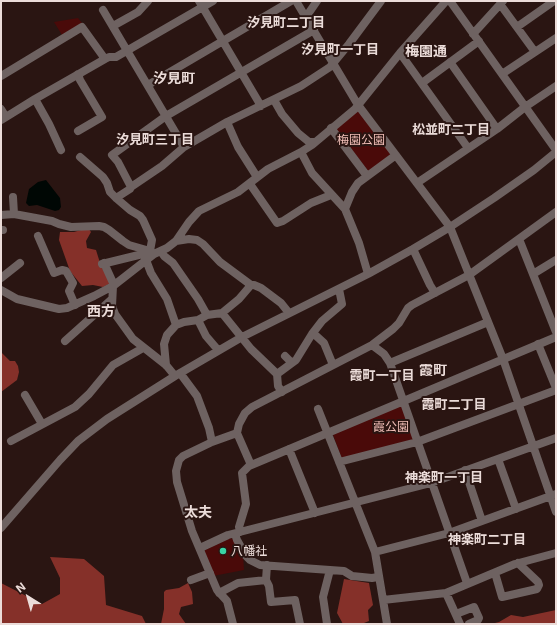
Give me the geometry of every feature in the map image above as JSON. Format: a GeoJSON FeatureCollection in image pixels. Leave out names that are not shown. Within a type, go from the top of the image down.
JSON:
{"type":"FeatureCollection","features":[{"type":"Feature","properties":{"kind":"street"},"geometry":{"type":"LineString","coordinates":[[113,26],[138,12],[148,1]]}},
{"type":"Feature","properties":{"kind":"street"},"geometry":{"type":"LineString","coordinates":[[1,109],[3,119],[105,59],[109,57],[116,57],[128,51],[201,4],[213,1]]}},
{"type":"Feature","properties":{"kind":"street"},"geometry":{"type":"LineString","coordinates":[[148,85],[291,1]]}},
{"type":"Feature","properties":{"kind":"street"},"geometry":{"type":"LineString","coordinates":[[296,1],[358,105],[450,227],[503,359],[533,446],[553,495],[556,512]]}},
{"type":"Feature","properties":{"kind":"street"},"geometry":{"type":"LineString","coordinates":[[306,16],[317,1]]}},
{"type":"Feature","properties":{"kind":"street"},"geometry":{"type":"LineString","coordinates":[[116,198],[162,166],[184,147],[227,122],[301,86],[333,64],[381,1]]}},
{"type":"Feature","properties":{"kind":"street"},"geometry":{"type":"LineString","coordinates":[[176,241],[196,213],[238,192],[272,166],[312,145],[358,105],[400,53],[446,1]]}},
{"type":"Feature","properties":{"kind":"street"},"geometry":{"type":"LineString","coordinates":[[1,528],[78,441],[107,420],[177,375],[242,336],[368,274],[450,227],[534,170],[556,151],[450,1]]}},
{"type":"Feature","properties":{"kind":"street"},"geometry":{"type":"LineString","coordinates":[[517,27],[554,1]]}},
{"type":"Feature","properties":{"kind":"street"},"geometry":{"type":"LineString","coordinates":[[473,34],[502,2],[517,27],[535,52]]}},
{"type":"Feature","properties":{"kind":"street"},"geometry":{"type":"LineString","coordinates":[[201,4],[261,106]]}},
{"type":"Feature","properties":{"kind":"street"},"geometry":{"type":"LineString","coordinates":[[103,10],[184,147]]}},
{"type":"Feature","properties":{"kind":"street"},"geometry":{"type":"LineString","coordinates":[[1,76],[82,27],[105,59]]}},
{"type":"Feature","properties":{"kind":"street"},"geometry":{"type":"LineString","coordinates":[[131,187],[118,162],[112,155],[166,116],[314,30]]}},
{"type":"Feature","properties":{"kind":"street"},"geometry":{"type":"LineString","coordinates":[[502,74],[556,38]]}},
{"type":"Feature","properties":{"kind":"street"},"geometry":{"type":"LineString","coordinates":[[422,83],[479,41]]}},
{"type":"Feature","properties":{"kind":"street"},"geometry":{"type":"LineString","coordinates":[[400,53],[468,148]]}},
{"type":"Feature","properties":{"kind":"street"},"geometry":{"type":"LineString","coordinates":[[450,62],[497,129]]}},
{"type":"Feature","properties":{"kind":"street"},"geometry":{"type":"LineString","coordinates":[[78,74],[102,117],[78,131]]}},
{"type":"Feature","properties":{"kind":"street"},"geometry":{"type":"LineString","coordinates":[[417,183],[497,129],[525,107],[556,86]]}},
{"type":"Feature","properties":{"kind":"street"},"geometry":{"type":"LineString","coordinates":[[35,99],[62,150]]}},
{"type":"Feature","properties":{"kind":"street"},"geometry":{"type":"LineString","coordinates":[[274,100],[282,114],[298,133],[309,142],[314,142]]}},
{"type":"Feature","properties":{"kind":"street"},"geometry":{"type":"LineString","coordinates":[[227,122],[238,147],[257,177]]}},
{"type":"Feature","properties":{"kind":"street"},"geometry":{"type":"LineString","coordinates":[[331,128],[367,176]]}},
{"type":"Feature","properties":{"kind":"street"},"geometry":{"type":"LineString","coordinates":[[301,152],[312,173],[345,209],[368,274]]}},
{"type":"Feature","properties":{"kind":"street"},"geometry":{"type":"LineString","coordinates":[[345,209],[354,188],[367,176],[396,155]]}},
{"type":"Feature","properties":{"kind":"street"},"geometry":{"type":"LineString","coordinates":[[80,157],[103,177],[108,183],[110,192],[116,198],[140,216],[152,240],[154,252]]}},
{"type":"Feature","properties":{"kind":"street"},"geometry":{"type":"LineString","coordinates":[[250,184],[277,223],[283,221],[311,203],[331,195]]}},
{"type":"Feature","properties":{"kind":"street"},"geometry":{"type":"LineString","coordinates":[[13,196],[14,214]]}},
{"type":"Feature","properties":{"kind":"street"},"geometry":{"type":"LineString","coordinates":[[251,465],[237,433],[239,424],[248,409],[372,345],[396,326],[408,308],[469,274],[556,212]]}},
{"type":"Feature","properties":{"kind":"street"},"geometry":{"type":"LineString","coordinates":[[1,216],[14,214],[52,221],[70,227],[104,227],[128,245],[164,256],[173,264],[182,276],[198,298],[207,315]]}},
{"type":"Feature","properties":{"kind":"street"},"geometry":{"type":"LineString","coordinates":[[38,236],[54,274],[62,270],[66,271],[73,283],[70,291],[75,305]]}},
{"type":"Feature","properties":{"kind":"street"},"geometry":{"type":"LineString","coordinates":[[212,442],[209,428],[197,396],[166,365],[142,348],[115,314],[112,306],[113,285],[103,264],[154,252],[176,241],[189,238],[197,240],[203,244],[220,262],[252,285],[269,293],[285,306],[289,313]]}},
{"type":"Feature","properties":{"kind":"street"},"geometry":{"type":"LineString","coordinates":[[519,239],[556,332]]}},
{"type":"Feature","properties":{"kind":"street"},"geometry":{"type":"LineString","coordinates":[[413,249],[435,293]]}},
{"type":"Feature","properties":{"kind":"street"},"geometry":{"type":"LineString","coordinates":[[1,290],[17,299],[59,309],[75,305],[113,285],[146,260],[154,252]]}},
{"type":"Feature","properties":{"kind":"street"},"geometry":{"type":"LineString","coordinates":[[146,260],[151,273],[168,299],[176,325]]}},
{"type":"Feature","properties":{"kind":"street"},"geometry":{"type":"LineString","coordinates":[[533,274],[556,260]]}},
{"type":"Feature","properties":{"kind":"street"},"geometry":{"type":"LineString","coordinates":[[1,278],[20,263]]}},
{"type":"Feature","properties":{"kind":"street"},"geometry":{"type":"LineString","coordinates":[[166,365],[164,344],[167,335],[176,325],[222,312],[239,299],[252,285]]}},
{"type":"Feature","properties":{"kind":"street"},"geometry":{"type":"LineString","coordinates":[[277,374],[301,354],[322,321],[342,304],[339,289]]}},
{"type":"Feature","properties":{"kind":"street"},"geometry":{"type":"LineString","coordinates":[[64,341],[112,299]]}},
{"type":"Feature","properties":{"kind":"street"},"geometry":{"type":"LineString","coordinates":[[222,312],[253,351],[260,356],[277,374],[278,386],[282,392]]}},
{"type":"Feature","properties":{"kind":"street"},"geometry":{"type":"LineString","coordinates":[[198,320],[206,336],[218,350]]}},
{"type":"Feature","properties":{"kind":"street"},"geometry":{"type":"LineString","coordinates":[[390,363],[488,322]]}},
{"type":"Feature","properties":{"kind":"street"},"geometry":{"type":"LineString","coordinates":[[313,333],[324,343],[333,366]]}},
{"type":"Feature","properties":{"kind":"street"},"geometry":{"type":"LineString","coordinates":[[378,577],[372,578],[352,576],[344,571],[260,564],[248,558],[241,550],[238,533],[246,504],[242,474],[251,465],[402,400],[556,337]]}},
{"type":"Feature","properties":{"kind":"street"},"geometry":{"type":"LineString","coordinates":[[339,462],[417,442],[556,389],[538,344]]}},
{"type":"Feature","properties":{"kind":"street"},"geometry":{"type":"LineString","coordinates":[[372,345],[384,354],[390,363],[467,584]]}},
{"type":"Feature","properties":{"kind":"street"},"geometry":{"type":"LineString","coordinates":[[11,441],[75,407],[113,365],[142,348]]}},
{"type":"Feature","properties":{"kind":"street"},"geometry":{"type":"LineString","coordinates":[[285,356],[292,363]]}},
{"type":"Feature","properties":{"kind":"street"},"geometry":{"type":"LineString","coordinates":[[106,360],[113,365]]}},
{"type":"Feature","properties":{"kind":"street"},"geometry":{"type":"LineString","coordinates":[[25,395],[42,424]]}},
{"type":"Feature","properties":{"kind":"street"},"geometry":{"type":"LineString","coordinates":[[318,409],[375,552],[387,624]]}},
{"type":"Feature","properties":{"kind":"street"},"geometry":{"type":"LineString","coordinates":[[230,624],[227,601],[217,590],[192,531],[178,488],[176,471],[183,456],[212,442],[237,433]]}},
{"type":"Feature","properties":{"kind":"street"},"geometry":{"type":"LineString","coordinates":[[200,548],[221,538],[238,533],[431,483],[556,438]]}},
{"type":"Feature","properties":{"kind":"street"},"geometry":{"type":"LineString","coordinates":[[289,449],[315,513]]}},
{"type":"Feature","properties":{"kind":"street"},"geometry":{"type":"LineString","coordinates":[[498,459],[516,509]]}},
{"type":"Feature","properties":{"kind":"street"},"geometry":{"type":"LineString","coordinates":[[465,470],[482,521]]}},
{"type":"Feature","properties":{"kind":"street"},"geometry":{"type":"LineString","coordinates":[[375,552],[449,533],[553,495]]}},
{"type":"Feature","properties":{"kind":"street"},"geometry":{"type":"LineString","coordinates":[[383,600],[446,593],[518,563],[556,553]]}},
{"type":"Feature","properties":{"kind":"street"},"geometry":{"type":"LineString","coordinates":[[494,573],[502,597],[538,589],[538,582],[518,563]]}},
{"type":"Feature","properties":{"kind":"street"},"geometry":{"type":"LineString","coordinates":[[267,565],[266,580],[269,586],[271,602],[295,600],[300,624]]}},
{"type":"Feature","properties":{"kind":"street"},"geometry":{"type":"LineString","coordinates":[[327,624],[323,597],[330,570]]}},
{"type":"Feature","properties":{"kind":"street"},"geometry":{"type":"LineString","coordinates":[[191,580],[210,573]]}},
{"type":"Feature","properties":{"kind":"street"},"geometry":{"type":"LineString","coordinates":[[220,593],[238,583],[266,580]]}},
{"type":"Feature","properties":{"kind":"street"},"geometry":{"type":"LineString","coordinates":[[446,593],[460,624]]}},
{"type":"Feature","properties":{"kind":"street"},"geometry":{"type":"LineString","coordinates":[[456,614],[474,607],[479,618],[478,620],[469,624]]}},
{"type":"Feature","properties":{"kind":"green space"},"geometry":{"type":"Polygon","coordinates":[[[78,18],[82,23],[62,35],[54,22],[78,18]]]}},
{"type":"Feature","properties":{"kind":"green space","name":"梅園公園"},"geometry":{"type":"Polygon","coordinates":[[[357,111],[360,112],[391,154],[369,172],[336,129],[357,111]]]}},
{"type":"Feature","properties":{"kind":"green space","name":"霞公園"},"geometry":{"type":"Polygon","coordinates":[[[402,403],[416,439],[342,459],[332,432],[402,403]]]}},
{"type":"Feature","properties":{"kind":"green space"},"geometry":{"type":"Polygon","coordinates":[[[231,538],[235,541],[243,555],[244,570],[213,576],[204,553],[205,550],[231,538]]]}},
{"type":"Feature","properties":{"kind":"shaded area"},"geometry":{"type":"Polygon","coordinates":[[[46,180],[60,198],[61,207],[59,210],[55,211],[37,205],[29,206],[26,203],[29,189],[38,182],[46,180]]]}},
{"type":"Feature","properties":{"kind":"shaded area"},"geometry":{"type":"Polygon","coordinates":[[[88,228],[91,232],[86,241],[87,248],[96,250],[101,266],[111,283],[103,287],[93,285],[82,286],[70,271],[59,240],[60,232],[74,232],[88,228]]]}},
{"type":"Feature","properties":{"kind":"shaded area"},"geometry":{"type":"Polygon","coordinates":[[[1,352],[10,361],[15,361],[19,372],[17,380],[1,392],[1,352]]]}},
{"type":"Feature","properties":{"kind":"shaded area"},"geometry":{"type":"Polygon","coordinates":[[[50,557],[84,559],[104,576],[106,605],[142,616],[146,624],[1,624],[1,583],[42,604],[60,594],[60,578],[50,557]]]}},
{"type":"Feature","properties":{"kind":"shaded area"},"geometry":{"type":"Polygon","coordinates":[[[344,579],[369,583],[373,605],[368,610],[369,621],[364,624],[343,624],[337,613],[344,579]]]}},
{"type":"Feature","properties":{"kind":"shaded area"},"geometry":{"type":"Polygon","coordinates":[[[188,583],[192,592],[193,604],[181,607],[179,614],[186,624],[161,624],[164,609],[164,592],[166,590],[179,588],[188,583]]]}},
{"type":"Feature","properties":{"kind":"shaded area"},"geometry":{"type":"Polygon","coordinates":[[[556,610],[556,624],[491,624],[499,622],[511,615],[523,617],[556,610]]]}},
{"type":"Feature","properties":{"kind":"place","name":"八幡社"},"geometry":{"type":"Point","coordinates":[223,551]}},
{"type":"Feature","properties":{"kind":"district","name":"汐見町二丁目"},"geometry":{"type":"Point","coordinates":[286,23]}},
{"type":"Feature","properties":{"kind":"district","name":"汐見町一丁目"},"geometry":{"type":"Point","coordinates":[340,50]}},
{"type":"Feature","properties":{"kind":"district","name":"梅園通"},"geometry":{"type":"Point","coordinates":[426,52]}},
{"type":"Feature","properties":{"kind":"district","name":"汐見町"},"geometry":{"type":"Point","coordinates":[174,79]}},
{"type":"Feature","properties":{"kind":"district","name":"松並町二丁目"},"geometry":{"type":"Point","coordinates":[451,130]}},
{"type":"Feature","properties":{"kind":"district","name":"汐見町三丁目"},"geometry":{"type":"Point","coordinates":[155,140]}},
{"type":"Feature","properties":{"kind":"district","name":"西方"},"geometry":{"type":"Point","coordinates":[101,312]}},
{"type":"Feature","properties":{"kind":"district","name":"霞町"},"geometry":{"type":"Point","coordinates":[433,371]}},
{"type":"Feature","properties":{"kind":"district","name":"霞町一丁目"},"geometry":{"type":"Point","coordinates":[382,376]}},
{"type":"Feature","properties":{"kind":"district","name":"霞町二丁目"},"geometry":{"type":"Point","coordinates":[454,405]}},
{"type":"Feature","properties":{"kind":"district","name":"神楽町一丁目"},"geometry":{"type":"Point","coordinates":[444,478]}},
{"type":"Feature","properties":{"kind":"district","name":"太夫"},"geometry":{"type":"Point","coordinates":[198,513]}},
{"type":"Feature","properties":{"kind":"district","name":"神楽町二丁目"},"geometry":{"type":"Point","coordinates":[487,540]}}]}
